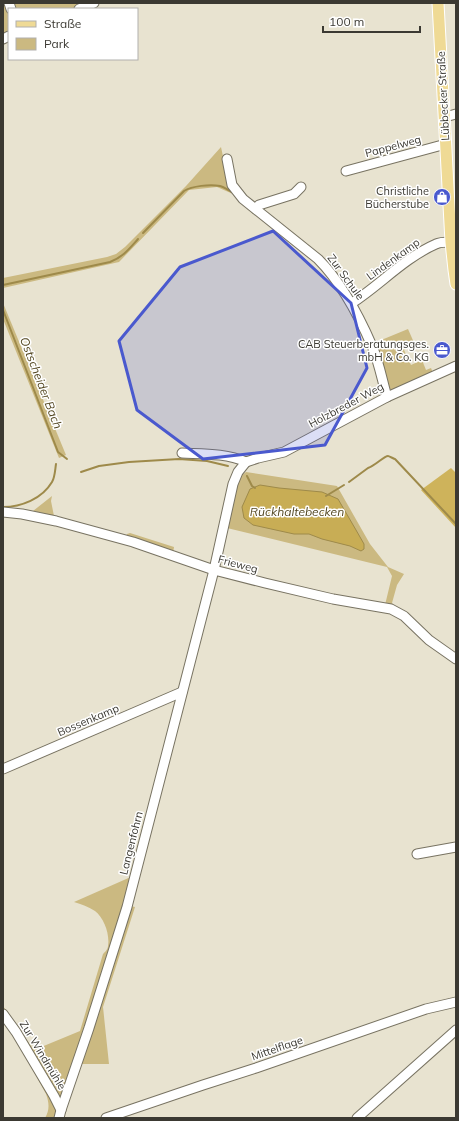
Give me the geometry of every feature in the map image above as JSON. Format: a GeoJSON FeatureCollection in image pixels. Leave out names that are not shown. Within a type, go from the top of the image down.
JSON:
{"type":"FeatureCollection","features":[{"type":"Feature","properties":{"kind":"main road","name":"Lübbecker Straße"},"geometry":{"type":"LineString","coordinates":[[438,3],[446,144],[452,200],[451,242],[456,284]]}},
{"type":"Feature","properties":{"kind":"street"},"geometry":{"type":"LineString","coordinates":[[82,8],[94,3]]}},
{"type":"Feature","properties":{"kind":"street"},"geometry":{"type":"LineString","coordinates":[[445,117],[456,114]]}},
{"type":"Feature","properties":{"kind":"street","name":"Pappelweg"},"geometry":{"type":"LineString","coordinates":[[346,171],[446,144]]}},
{"type":"Feature","properties":{"kind":"street","name":"Zur Schule"},"geometry":{"type":"LineString","coordinates":[[227,158],[232,185],[243,199],[325,265],[352,303],[372,347],[387,397]]}},
{"type":"Feature","properties":{"kind":"street"},"geometry":{"type":"LineString","coordinates":[[256,209],[258,205],[294,194],[301,188]]}},
{"type":"Feature","properties":{"kind":"street","name":"Lindenkamp"},"geometry":{"type":"LineString","coordinates":[[352,303],[418,254],[437,244],[451,242]]}},
{"type":"Feature","properties":{"kind":"street","name":"Holzbreder Weg"},"geometry":{"type":"LineString","coordinates":[[246,462],[284,452],[387,397],[456,366]]}},
{"type":"Feature","properties":{"kind":"street"},"geometry":{"type":"LineString","coordinates":[[182,453],[217,455],[246,462],[238,472],[233,484],[214,570]]}},
{"type":"Feature","properties":{"kind":"street","name":"Frieweg"},"geometry":{"type":"LineString","coordinates":[[3,512],[22,514],[64,523],[133,542],[214,570],[391,610],[404,616],[429,640],[456,659]]}},
{"type":"Feature","properties":{"kind":"street","name":"Langenfohrn"},"geometry":{"type":"LineString","coordinates":[[60,1114],[127,907],[214,570]]}},
{"type":"Feature","properties":{"kind":"street","name":"Bossenkamp"},"geometry":{"type":"LineString","coordinates":[[3,769],[182,692]]}},
{"type":"Feature","properties":{"kind":"street"},"geometry":{"type":"LineString","coordinates":[[417,854],[456,847]]}},
{"type":"Feature","properties":{"kind":"street","name":"Mittelflage"},"geometry":{"type":"LineString","coordinates":[[106,1118],[263,1066],[426,1009],[456,1002]]}},
{"type":"Feature","properties":{"kind":"street","name":"Zur Windmühle"},"geometry":{"type":"LineString","coordinates":[[3,1014],[16,1032],[54,1096],[60,1114]]}},
{"type":"Feature","properties":{"kind":"street"},"geometry":{"type":"LineString","coordinates":[[357,1118],[456,1030]]}},
{"type":"Feature","properties":{"kind":"highlighted area"},"geometry":{"type":"Polygon","coordinates":[[[273,231],[351,303],[367,368],[325,445],[203,459],[137,410],[119,341],[180,267],[273,231]]]}},
{"type":"Feature","properties":{"kind":"green space"},"geometry":{"type":"Polygon","coordinates":[[[3,3],[87,3],[74,8],[8,8],[8,34],[3,36],[3,3]]]}},
{"type":"Feature","properties":{"kind":"green space"},"geometry":{"type":"Polygon","coordinates":[[[221,147],[228,180],[233,194],[217,187],[189,190],[119,262],[3,288],[3,278],[116,254],[125,247],[186,186],[221,147]]]}},
{"type":"Feature","properties":{"kind":"green space"},"geometry":{"type":"Polygon","coordinates":[[[3,303],[66,455],[59,458],[3,319],[3,303]]]}},
{"type":"Feature","properties":{"kind":"green space"},"geometry":{"type":"Polygon","coordinates":[[[408,329],[415,345],[404,350],[411,365],[422,360],[426,370],[431,368],[433,373],[392,390],[388,388],[374,343],[408,329]]]}},
{"type":"Feature","properties":{"kind":"green space"},"geometry":{"type":"Polygon","coordinates":[[[246,472],[337,486],[370,544],[388,567],[404,574],[397,585],[392,603],[395,608],[385,605],[392,576],[387,567],[227,528],[238,483],[241,476],[246,472]]]}},
{"type":"Feature","properties":{"kind":"green space"},"geometry":{"type":"Polygon","coordinates":[[[52,496],[51,501],[54,516],[33,511],[52,496]]]}},
{"type":"Feature","properties":{"kind":"green space"},"geometry":{"type":"Polygon","coordinates":[[[130,533],[174,547],[173,554],[126,536],[130,533]]]}},
{"type":"Feature","properties":{"kind":"green space"},"geometry":{"type":"Polygon","coordinates":[[[133,876],[126,905],[135,907],[103,1007],[109,1064],[80,1064],[62,1118],[45,1118],[48,1112],[48,1100],[46,1094],[17,1041],[3,1021],[3,1006],[34,1050],[80,1031],[103,954],[108,948],[108,936],[106,927],[95,911],[74,902],[133,876]]]}},
{"type":"Feature","properties":{"kind":"shaded area"},"geometry":{"type":"Polygon","coordinates":[[[451,468],[456,473],[456,528],[421,490],[451,468]]]}},
{"type":"Feature","properties":{"kind":"water","name":"Rückhaltebecken"},"geometry":{"type":"Polygon","coordinates":[[[260,485],[322,492],[338,499],[364,544],[364,549],[361,551],[350,546],[309,534],[294,534],[253,525],[244,518],[242,507],[250,489],[260,485]]]}},
{"type":"Feature","properties":{"kind":"waterway"},"geometry":{"type":"LineString","coordinates":[[143,233],[187,189],[216,185],[222,186],[232,192]]}},
{"type":"Feature","properties":{"kind":"waterway"},"geometry":{"type":"LineString","coordinates":[[3,285],[110,262],[122,255],[138,239]]}},
{"type":"Feature","properties":{"kind":"waterway","name":"Ostscheider Bach"},"geometry":{"type":"LineString","coordinates":[[3,310],[58,452],[67,459]]}},
{"type":"Feature","properties":{"kind":"waterway","name":"Ostscheider Bach"},"geometry":{"type":"LineString","coordinates":[[349,482],[386,456],[389,456],[395,459],[456,524]]}},
{"type":"Feature","properties":{"kind":"waterway","name":"Ostscheider Bach"},"geometry":{"type":"LineString","coordinates":[[81,472],[99,466],[129,462],[179,459],[207,461],[228,466]]}},
{"type":"Feature","properties":{"kind":"waterway"},"geometry":{"type":"LineString","coordinates":[[3,507],[24,504],[43,493],[53,480],[56,464]]}},
{"type":"Feature","properties":{"kind":"waterway","name":"Ostscheider Bach"},"geometry":{"type":"LineString","coordinates":[[247,476],[252,486],[255,488]]}},
{"type":"Feature","properties":{"kind":"waterway","name":"Ostscheider Bach"},"geometry":{"type":"LineString","coordinates":[[326,496],[344,485]]}},
{"type":"Feature","properties":{"kind":"place","name":"Christliche Bücherstube"},"geometry":{"type":"Point","coordinates":[442,197]}},
{"type":"Feature","properties":{"kind":"place","name":"CAB Steuerberatungsges. mbH & Co. KG"},"geometry":{"type":"Point","coordinates":[442,350]}}]}
